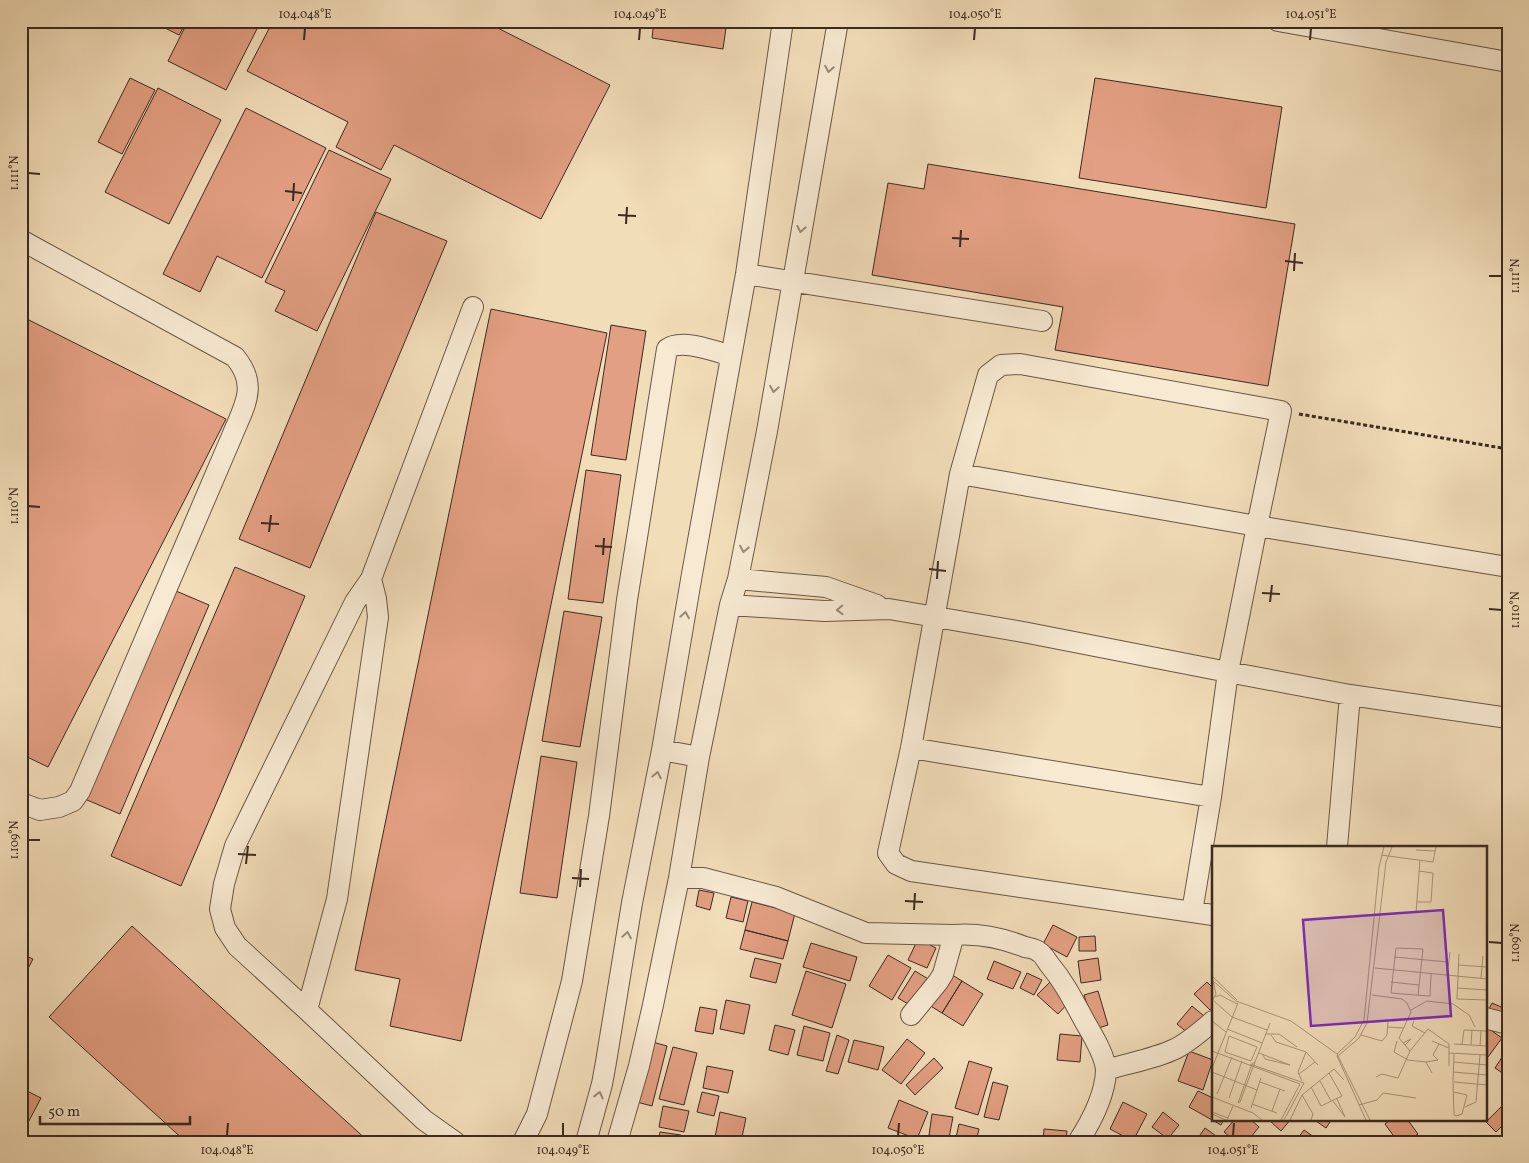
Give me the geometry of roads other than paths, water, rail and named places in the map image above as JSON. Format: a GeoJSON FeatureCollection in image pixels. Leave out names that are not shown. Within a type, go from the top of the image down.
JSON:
{"type":"FeatureCollection","features":[{"type":"Feature","properties":{"kind":"street"},"geometry":{"type":"LineString","coordinates":[[586,1142],[605,1069],[632,903],[662,750],[693,564],[746,274],[783,21]]}},
{"type":"Feature","properties":{"kind":"street"},"geometry":{"type":"LineString","coordinates":[[617,1142],[640,1066],[679,878],[699,757],[730,605],[738,579],[767,431],[838,21]]}},
{"type":"Feature","properties":{"kind":"street"},"geometry":{"type":"LineString","coordinates":[[1278,21],[1508,62]]}},
{"type":"Feature","properties":{"kind":"street"},"geometry":{"type":"LineString","coordinates":[[21,240],[235,357],[242,366],[249,388],[232,436],[80,791],[73,801],[59,807],[40,810],[21,803]]}},
{"type":"Feature","properties":{"kind":"street"},"geometry":{"type":"LineString","coordinates":[[746,274],[1042,321]]}},
{"type":"Feature","properties":{"kind":"street"},"geometry":{"type":"LineString","coordinates":[[455,1142],[424,1120],[237,946],[225,928],[220,909],[224,884],[236,846],[355,602],[371,579],[473,307]]}},
{"type":"Feature","properties":{"kind":"street"},"geometry":{"type":"LineString","coordinates":[[523,1142],[537,1114],[572,981],[599,816],[627,600],[667,349],[675,344],[688,344],[731,356]]}},
{"type":"Feature","properties":{"kind":"street"},"geometry":{"type":"LineString","coordinates":[[1192,912],[1211,797],[1228,672],[1281,411],[1020,364],[1001,365],[988,375],[960,474],[911,748],[888,853],[896,864],[911,871],[1212,916]]}},
{"type":"Feature","properties":{"kind":"street"},"geometry":{"type":"LineString","coordinates":[[960,474],[1257,526],[1508,567]]}},
{"type":"Feature","properties":{"kind":"street"},"geometry":{"type":"LineString","coordinates":[[307,1010],[337,899],[378,617],[371,579]]}},
{"type":"Feature","properties":{"kind":"street"},"geometry":{"type":"LineString","coordinates":[[738,579],[826,587],[889,609],[1023,632],[1350,695],[1508,718]]}},
{"type":"Feature","properties":{"kind":"street"},"geometry":{"type":"LineString","coordinates":[[730,605],[824,611],[889,609]]}},
{"type":"Feature","properties":{"kind":"street"},"geometry":{"type":"LineString","coordinates":[[1338,846],[1350,695]]}},
{"type":"Feature","properties":{"kind":"street"},"geometry":{"type":"LineString","coordinates":[[911,748],[1211,797]]}},
{"type":"Feature","properties":{"kind":"street"},"geometry":{"type":"LineString","coordinates":[[662,750],[699,757]]}},
{"type":"Feature","properties":{"kind":"street"},"geometry":{"type":"LineString","coordinates":[[679,878],[703,878],[776,897],[866,933],[966,934],[1016,943],[1039,952],[1070,991],[1099,1048],[1106,1070],[1103,1089],[1085,1138]]}},
{"type":"Feature","properties":{"kind":"street"},"geometry":{"type":"LineString","coordinates":[[911,1015],[943,974],[954,935]]}},
{"type":"Feature","properties":{"kind":"street"},"geometry":{"type":"LineString","coordinates":[[1486,1018],[1508,1024]]}},
{"type":"Feature","properties":{"kind":"street"},"geometry":{"type":"LineString","coordinates":[[1106,1070],[1160,1055],[1174,1049],[1195,1036],[1212,1021]]}}]}
